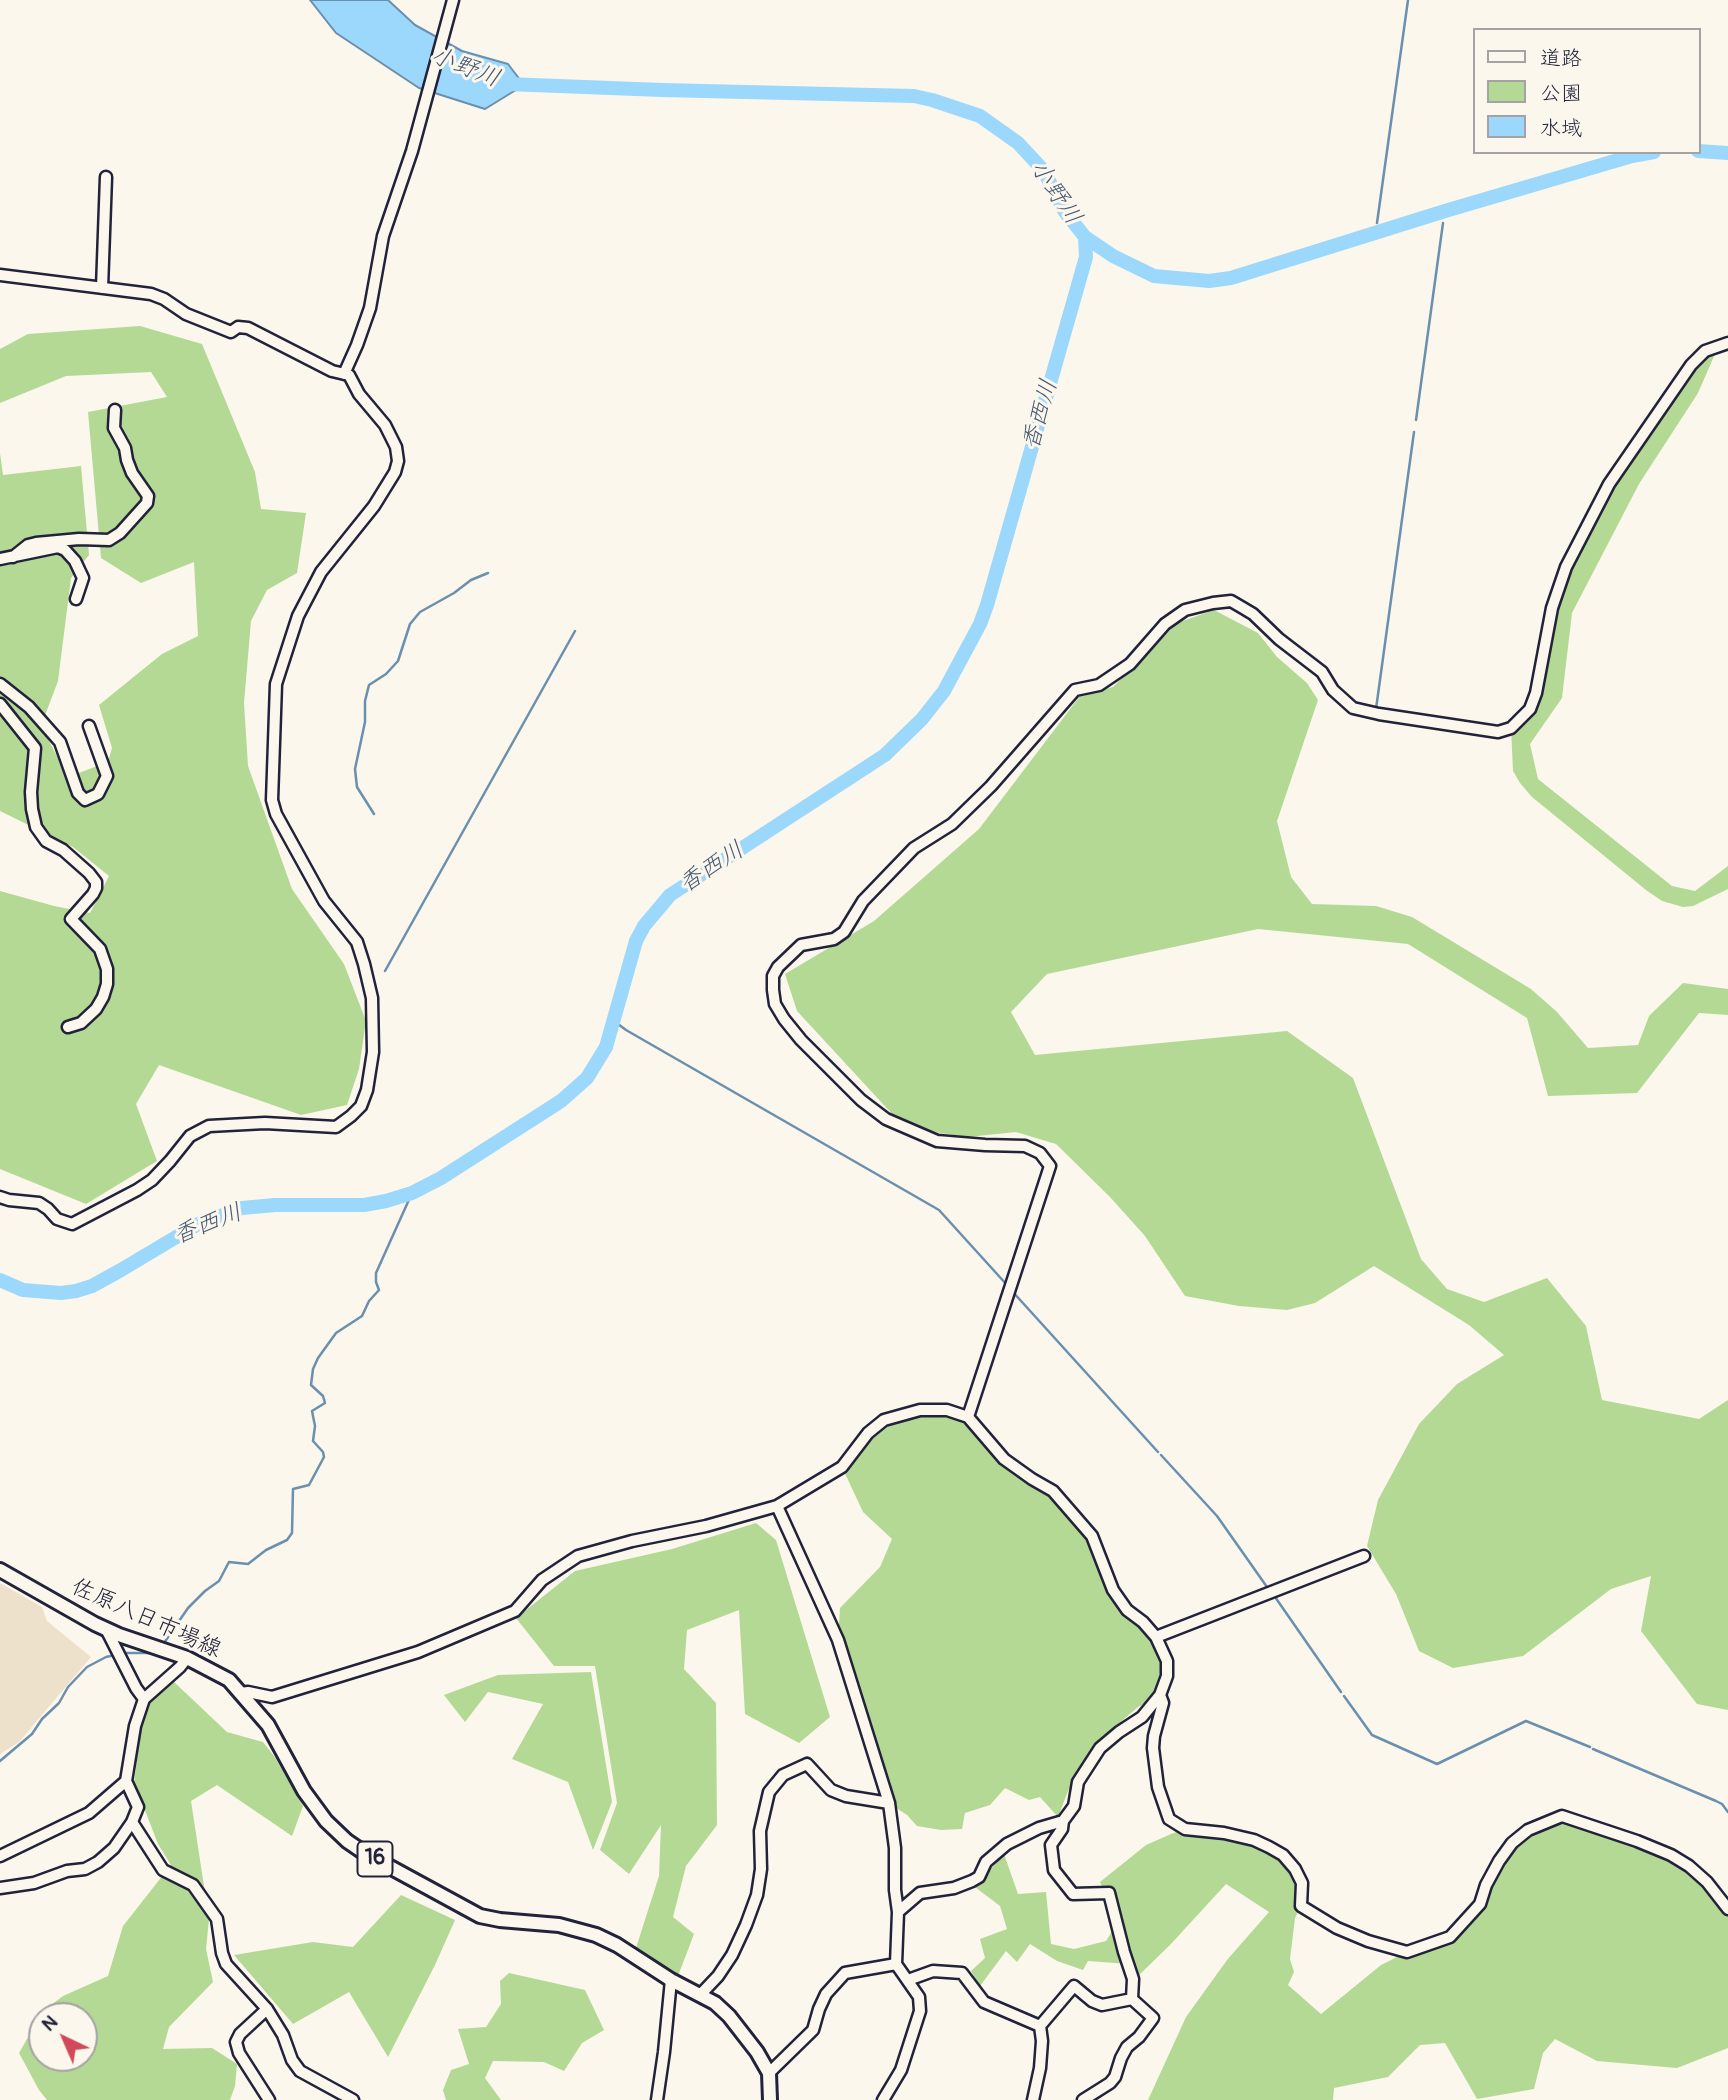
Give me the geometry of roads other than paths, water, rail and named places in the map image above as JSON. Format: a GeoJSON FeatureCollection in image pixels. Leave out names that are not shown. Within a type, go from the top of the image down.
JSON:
{"type":"FeatureCollection","features":[{"type":"Feature","properties":{"kind":"main road","name":"佐原八日市場線"},"geometry":{"type":"LineString","coordinates":[[0,1570],[106,1629],[187,1658],[229,1681],[268,1725],[304,1791],[326,1821],[366,1854],[480,1916],[559,1925],[596,1935],[617,1945],[671,1980],[715,2003],[729,2016],[757,2052],[769,2073]]}},
{"type":"Feature","properties":{"kind":"main road"},"geometry":{"type":"LineString","coordinates":[[769,2073],[770,2100]]}},
{"type":"Feature","properties":{"kind":"street"},"geometry":{"type":"LineString","coordinates":[[344,374],[370,308],[383,236],[412,151],[453,0]]}},
{"type":"Feature","properties":{"kind":"street"},"geometry":{"type":"LineString","coordinates":[[102,288],[106,177]]}},
{"type":"Feature","properties":{"kind":"street"},"geometry":{"type":"LineString","coordinates":[[0,275],[151,294],[164,299],[186,314],[231,332],[238,327],[248,328],[332,371],[349,375],[359,394],[386,425],[396,447],[398,461],[383,492],[367,516],[321,572],[298,616],[276,684],[272,800],[276,814],[324,901],[357,942],[364,964],[373,1014],[373,1052],[367,1090],[361,1106],[336,1127],[265,1123],[209,1126],[190,1136],[152,1180],[72,1224],[61,1221],[39,1203],[0,1197]]}},
{"type":"Feature","properties":{"kind":"street"},"geometry":{"type":"LineString","coordinates":[[968,1417],[1050,1166],[1040,1153],[1025,1146],[937,1141],[886,1119],[861,1100],[801,1040],[784,1019],[775,1004],[773,976],[778,967],[801,945],[834,939],[844,932],[863,901],[914,848],[952,824],[991,786],[1075,690],[1099,685],[1110,678],[1129,664],[1165,624],[1185,610],[1231,601],[1243,608],[1322,672],[1333,690],[1353,708],[1498,732],[1511,728],[1530,709],[1536,694],[1552,608],[1566,567],[1609,484],[1691,365],[1704,351],[1728,343]]}},
{"type":"Feature","properties":{"kind":"street"},"geometry":{"type":"LineString","coordinates":[[13,558],[28,545],[36,543],[115,538],[148,503],[148,496],[132,473],[125,448],[114,428],[115,410]]}},
{"type":"Feature","properties":{"kind":"street"},"geometry":{"type":"LineString","coordinates":[[0,559],[58,547],[65,550],[75,561],[83,578],[76,599]]}},
{"type":"Feature","properties":{"kind":"street"},"geometry":{"type":"LineString","coordinates":[[0,684],[29,706],[60,742],[78,793],[85,800],[98,794],[107,776],[89,726]]}},
{"type":"Feature","properties":{"kind":"street"},"geometry":{"type":"LineString","coordinates":[[0,704],[35,748],[31,792],[36,827],[46,841],[63,850],[96,882],[93,894],[71,919],[100,949],[107,969],[107,984],[96,1009],[81,1023],[68,1027]]}},
{"type":"Feature","properties":{"kind":"street"},"geometry":{"type":"LineString","coordinates":[[241,1693],[272,1697],[418,1652],[515,1611],[541,1580],[578,1556],[777,1506],[842,1467],[868,1433],[884,1420],[920,1410],[947,1410],[968,1417],[1004,1458],[1053,1491],[1092,1536],[1113,1590],[1127,1609],[1156,1637],[1167,1661],[1167,1676],[1160,1695],[1142,1717],[1100,1748],[1078,1782],[1074,1806],[1051,1845],[1054,1870],[1073,1894],[1109,1892],[1133,1979],[1132,1999]]}},
{"type":"Feature","properties":{"kind":"street"},"geometry":{"type":"LineString","coordinates":[[777,1506],[838,1640],[889,1803],[895,1848],[898,1912],[896,1964],[919,1997],[920,2011],[901,2070],[883,2100]]}},
{"type":"Feature","properties":{"kind":"street"},"geometry":{"type":"LineString","coordinates":[[1156,1637],[1364,1556]]}},
{"type":"Feature","properties":{"kind":"street"},"geometry":{"type":"LineString","coordinates":[[106,1629],[144,1699]]}},
{"type":"Feature","properties":{"kind":"street"},"geometry":{"type":"LineString","coordinates":[[0,1888],[34,1883],[67,1871],[85,1869],[114,1848],[132,1822],[138,1807],[126,1781],[135,1726],[144,1699],[187,1658]]}},
{"type":"Feature","properties":{"kind":"street"},"geometry":{"type":"LineString","coordinates":[[1160,1695],[1163,1703],[1153,1748],[1158,1787],[1169,1819],[1185,1829],[1224,1833],[1254,1840],[1269,1847],[1283,1856],[1295,1869],[1302,1883],[1301,1906],[1337,1928],[1368,1941],[1407,1952],[1450,1937],[1480,1904],[1486,1885],[1512,1843],[1528,1830],[1562,1816],[1637,1841],[1689,1866],[1707,1882],[1728,1909]]}},
{"type":"Feature","properties":{"kind":"street"},"geometry":{"type":"LineString","coordinates":[[700,1996],[732,1955],[746,1925],[757,1895],[761,1868],[761,1831],[769,1791],[783,1775],[807,1763],[831,1790],[846,1796],[889,1803]]}},
{"type":"Feature","properties":{"kind":"street"},"geometry":{"type":"LineString","coordinates":[[0,1856],[89,1813],[126,1781]]}},
{"type":"Feature","properties":{"kind":"street"},"geometry":{"type":"LineString","coordinates":[[898,1912],[920,1892],[954,1888],[972,1881],[979,1877],[986,1862],[1007,1844],[1039,1828],[1063,1821]]}},
{"type":"Feature","properties":{"kind":"street"},"geometry":{"type":"LineString","coordinates":[[132,1822],[163,1870],[193,1885],[217,1919],[226,1964],[267,2009],[300,2071],[353,2100]]}},
{"type":"Feature","properties":{"kind":"street"},"geometry":{"type":"LineString","coordinates":[[769,2073],[813,2030],[819,2008],[834,1983],[845,1973],[896,1964]]}},
{"type":"Feature","properties":{"kind":"street"},"geometry":{"type":"LineString","coordinates":[[908,1980],[933,1971],[962,1973],[984,2002],[1040,2026]]}},
{"type":"Feature","properties":{"kind":"street"},"geometry":{"type":"LineString","coordinates":[[657,2100],[671,1980]]}},
{"type":"Feature","properties":{"kind":"street"},"geometry":{"type":"LineString","coordinates":[[1033,2100],[1040,2068],[1040,2026],[1074,1986],[1092,2001],[1102,2005],[1132,1999]]}},
{"type":"Feature","properties":{"kind":"street"},"geometry":{"type":"LineString","coordinates":[[1083,2100],[1110,2083],[1127,2047],[1139,2037],[1153,2018],[1132,1999]]}},
{"type":"Feature","properties":{"kind":"street"},"geometry":{"type":"LineString","coordinates":[[267,2009],[240,2034],[236,2042],[239,2053],[269,2100]]}},
{"type":"Feature","properties":{"kind":"water"},"geometry":{"type":"Polygon","coordinates":[[[310,0],[388,0],[415,25],[462,51],[508,64],[524,85],[485,109],[419,88],[336,33],[310,0]]]}},
{"type":"Feature","properties":{"kind":"waterway"},"geometry":{"type":"LineString","coordinates":[[1377,223],[1408,0]]}},
{"type":"Feature","properties":{"kind":"waterway","name":"小野川"},"geometry":{"type":"LineString","coordinates":[[507,84],[914,96],[932,100],[980,116],[1018,143],[1044,171],[1065,212],[1085,237],[1113,256],[1154,276],[1209,281],[1231,278],[1445,211],[1643,154]]}},
{"type":"Feature","properties":{"kind":"waterway","name":"小野川"},"geometry":{"type":"LineString","coordinates":[[1700,151],[1728,153]]}},
{"type":"Feature","properties":{"kind":"waterway"},"geometry":{"type":"LineString","coordinates":[[1416,420],[1443,223]]}},
{"type":"Feature","properties":{"kind":"waterway","name":"小野川"},"geometry":{"type":"LineString","coordinates":[[1375,234],[1376,229]]}},
{"type":"Feature","properties":{"kind":"waterway","name":"香西川"},"geometry":{"type":"LineString","coordinates":[[0,1280],[23,1290],[61,1293],[76,1291],[92,1286],[198,1224],[242,1208],[275,1205],[364,1205],[412,1193],[441,1178],[561,1101],[587,1078],[606,1047],[636,941],[644,926],[670,895],[885,755],[922,719],[944,691],[980,624],[987,605],[1086,257],[1085,237]]}},
{"type":"Feature","properties":{"kind":"waterway"},"geometry":{"type":"LineString","coordinates":[[1376,709],[1414,432]]}},
{"type":"Feature","properties":{"kind":"waterway"},"geometry":{"type":"LineString","coordinates":[[374,814],[357,787],[355,769],[365,722],[365,701],[369,685],[386,674],[398,661],[410,624],[420,612],[471,580],[488,573]]}},
{"type":"Feature","properties":{"kind":"waterway"},"geometry":{"type":"LineString","coordinates":[[385,971],[575,631]]}},
{"type":"Feature","properties":{"kind":"waterway"},"geometry":{"type":"LineString","coordinates":[[614,1021],[939,1210],[1007,1285]]}},
{"type":"Feature","properties":{"kind":"waterway"},"geometry":{"type":"LineString","coordinates":[[164,1643],[188,1608],[219,1581],[229,1562],[248,1564],[266,1550],[287,1540],[292,1533],[293,1489],[309,1485],[324,1457],[313,1441],[315,1426],[312,1411],[325,1403],[323,1396],[311,1385],[313,1369],[336,1333],[362,1316],[369,1301],[379,1290],[376,1273],[412,1193]]}},
{"type":"Feature","properties":{"kind":"waterway"},"geometry":{"type":"LineString","coordinates":[[1012,1291],[1158,1452]]}},
{"type":"Feature","properties":{"kind":"waterway"},"geometry":{"type":"LineString","coordinates":[[1161,1455],[1217,1516],[1267,1587]]}},
{"type":"Feature","properties":{"kind":"waterway"},"geometry":{"type":"LineString","coordinates":[[1273,1594],[1341,1692]]}},
{"type":"Feature","properties":{"kind":"waterway"},"geometry":{"type":"LineString","coordinates":[[123,1653],[155,1653]]}},
{"type":"Feature","properties":{"kind":"waterway"},"geometry":{"type":"LineString","coordinates":[[0,1761],[32,1734],[87,1667],[115,1655]]}},
{"type":"Feature","properties":{"kind":"waterway"},"geometry":{"type":"LineString","coordinates":[[1344,1696],[1372,1735],[1437,1764],[1526,1721],[1590,1747]]}},
{"type":"Feature","properties":{"kind":"waterway"},"geometry":{"type":"LineString","coordinates":[[1593,1749],[1716,1801],[1728,1812]]}}]}
